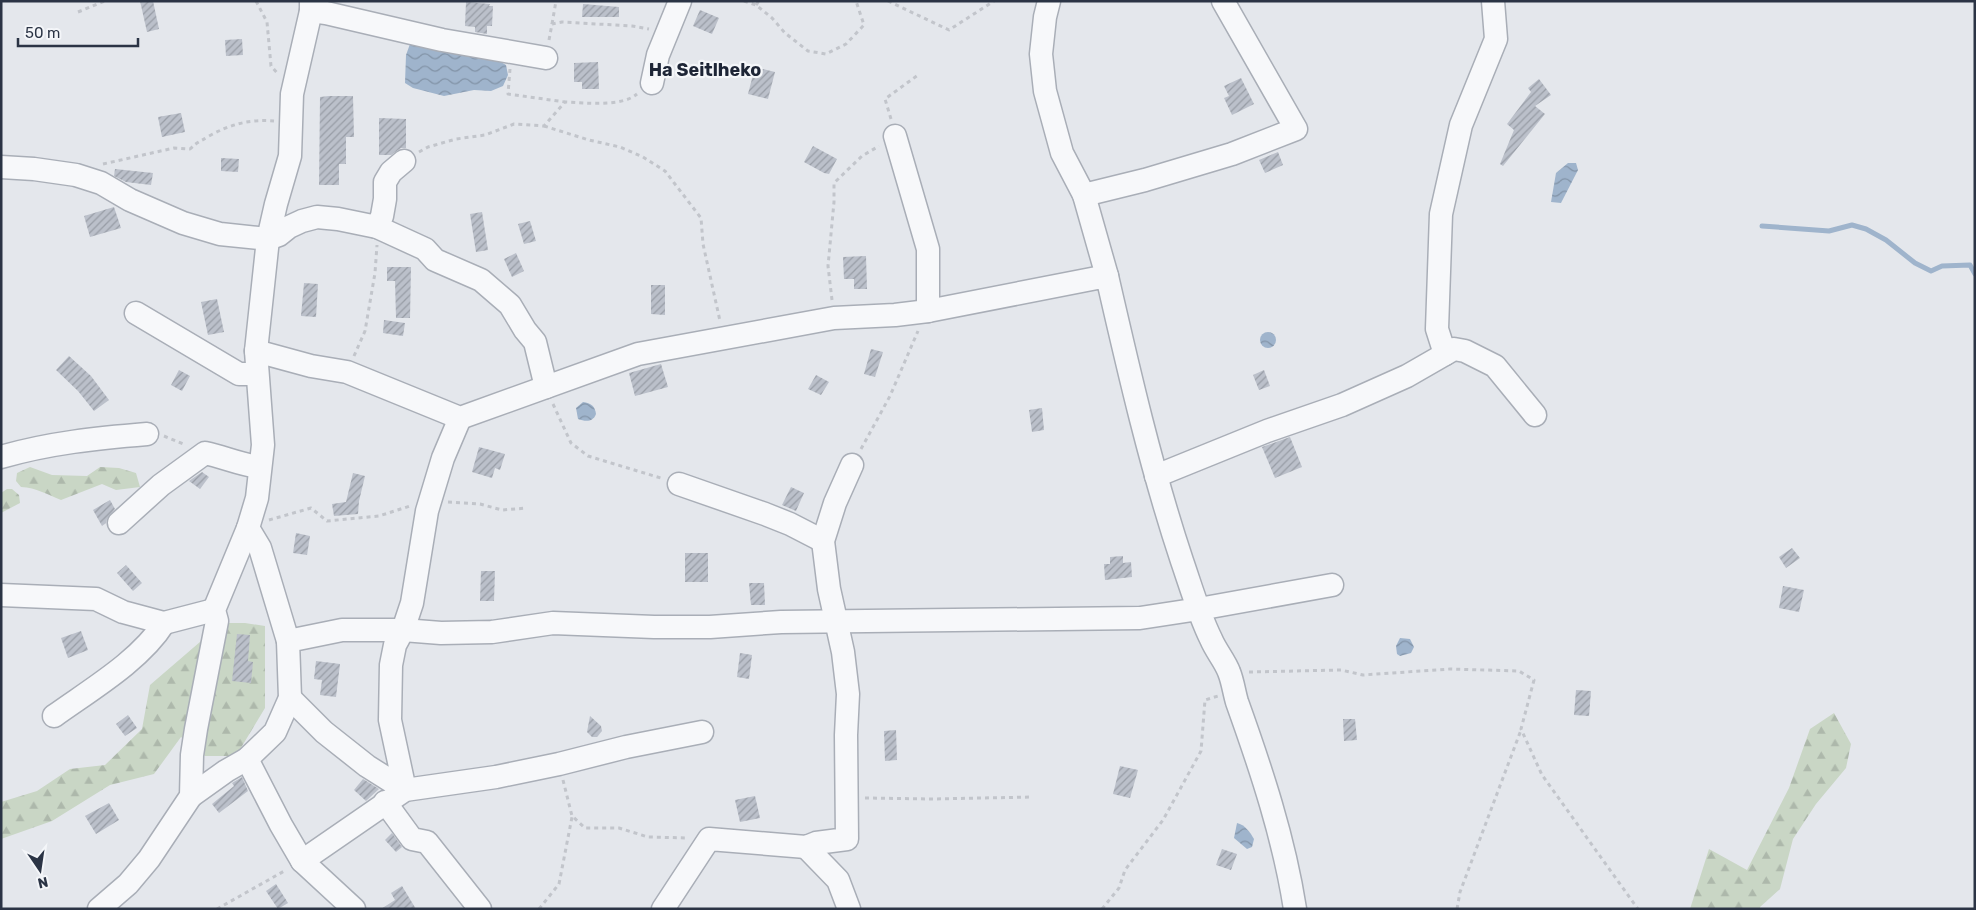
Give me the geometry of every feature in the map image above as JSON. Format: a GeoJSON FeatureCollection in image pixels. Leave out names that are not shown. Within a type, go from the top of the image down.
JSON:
{"type":"FeatureCollection","features":[{"type":"Feature","properties":{"kind":"street"},"geometry":{"type":"LineString","coordinates":[[652,83],[658,55],[680,1]]}},
{"type":"Feature","properties":{"kind":"street"},"geometry":{"type":"LineString","coordinates":[[1049,1],[1044,17],[1041,54],[1044,91],[1062,153],[1084,195],[1107,276],[1138,412],[1182,561],[1211,639],[1231,682],[1254,748],[1291,881],[1295,909]]}},
{"type":"Feature","properties":{"kind":"street"},"geometry":{"type":"LineString","coordinates":[[1084,195],[1145,180],[1232,154],[1296,129],[1222,1]]}},
{"type":"Feature","properties":{"kind":"street"},"geometry":{"type":"LineString","coordinates":[[1445,354],[1437,329],[1441,214],[1461,125],[1496,39],[1494,1]]}},
{"type":"Feature","properties":{"kind":"street"},"geometry":{"type":"LineString","coordinates":[[191,796],[193,746],[217,621],[214,610],[248,528],[257,498],[262,445],[256,351],[268,239],[290,156],[292,94],[311,6],[341,16],[433,38],[546,58]]}},
{"type":"Feature","properties":{"kind":"street"},"geometry":{"type":"LineString","coordinates":[[895,136],[928,249],[928,311]]}},
{"type":"Feature","properties":{"kind":"street"},"geometry":{"type":"LineString","coordinates":[[378,227],[385,200],[385,182],[391,172],[404,161]]}},
{"type":"Feature","properties":{"kind":"street"},"geometry":{"type":"LineString","coordinates":[[1,167],[34,169],[76,175],[101,184],[130,200],[183,223],[220,234],[268,239],[279,235],[289,227],[302,221],[317,217],[378,227],[425,249],[435,260],[482,280],[510,305],[525,330],[535,342],[546,387]]}},
{"type":"Feature","properties":{"kind":"street"},"geometry":{"type":"LineString","coordinates":[[256,351],[311,366],[347,372],[460,418],[638,354],[834,318],[895,315],[928,311],[1107,276]]}},
{"type":"Feature","properties":{"kind":"street"},"geometry":{"type":"LineString","coordinates":[[136,313],[239,374],[258,374]]}},
{"type":"Feature","properties":{"kind":"street"},"geometry":{"type":"LineString","coordinates":[[1156,476],[1268,431],[1342,405],[1407,376],[1454,348],[1465,351],[1495,366],[1535,415]]}},
{"type":"Feature","properties":{"kind":"street"},"geometry":{"type":"LineString","coordinates":[[404,790],[390,720],[391,665],[395,645],[403,630],[412,602],[427,511],[443,458],[460,418]]}},
{"type":"Feature","properties":{"kind":"street"},"geometry":{"type":"LineString","coordinates":[[1,457],[28,449],[72,441],[147,434]]}},
{"type":"Feature","properties":{"kind":"street"},"geometry":{"type":"LineString","coordinates":[[119,523],[161,485],[206,453],[246,466],[260,467]]}},
{"type":"Feature","properties":{"kind":"street"},"geometry":{"type":"LineString","coordinates":[[663,909],[709,839],[806,847],[816,843],[846,839],[848,694],[843,652],[829,589],[823,541],[835,503],[852,465]]}},
{"type":"Feature","properties":{"kind":"street"},"geometry":{"type":"LineString","coordinates":[[679,484],[766,514],[823,541]]}},
{"type":"Feature","properties":{"kind":"street"},"geometry":{"type":"LineString","coordinates":[[98,909],[134,878],[191,796],[247,759],[275,732],[290,698],[288,641],[260,548],[248,528]]}},
{"type":"Feature","properties":{"kind":"street"},"geometry":{"type":"LineString","coordinates":[[288,641],[342,630],[403,630],[441,633],[492,632],[553,623],[663,627],[836,622],[1140,618],[1332,585]]}},
{"type":"Feature","properties":{"kind":"street"},"geometry":{"type":"LineString","coordinates":[[1,595],[96,599],[123,612],[164,623],[214,610]]}},
{"type":"Feature","properties":{"kind":"street"},"geometry":{"type":"LineString","coordinates":[[54,716],[125,664],[155,638],[164,623]]}},
{"type":"Feature","properties":{"kind":"street"},"geometry":{"type":"LineString","coordinates":[[290,698],[324,732],[367,766],[404,790]]}},
{"type":"Feature","properties":{"kind":"street"},"geometry":{"type":"LineString","coordinates":[[302,860],[404,790],[496,777],[626,747],[702,732]]}},
{"type":"Feature","properties":{"kind":"street"},"geometry":{"type":"LineString","coordinates":[[247,759],[281,825],[302,860],[354,909]]}},
{"type":"Feature","properties":{"kind":"street"},"geometry":{"type":"LineString","coordinates":[[385,802],[412,839],[427,842],[480,909]]}},
{"type":"Feature","properties":{"kind":"street"},"geometry":{"type":"LineString","coordinates":[[806,847],[838,880],[849,909]]}},
{"type":"Feature","properties":{"kind":"path"},"geometry":{"type":"LineString","coordinates":[[78,12],[105,1]]}},
{"type":"Feature","properties":{"kind":"path"},"geometry":{"type":"LineString","coordinates":[[256,1],[267,22],[272,66],[278,72],[282,86],[292,94]]}},
{"type":"Feature","properties":{"kind":"path"},"geometry":{"type":"LineString","coordinates":[[546,58],[556,1]]}},
{"type":"Feature","properties":{"kind":"path"},"geometry":{"type":"LineString","coordinates":[[744,1],[756,5],[772,18],[785,33],[808,51],[826,54],[846,44],[864,25],[856,1]]}},
{"type":"Feature","properties":{"kind":"path"},"geometry":{"type":"LineString","coordinates":[[756,5],[759,1]]}},
{"type":"Feature","properties":{"kind":"path"},"geometry":{"type":"LineString","coordinates":[[888,1],[949,30],[994,1]]}},
{"type":"Feature","properties":{"kind":"path"},"geometry":{"type":"LineString","coordinates":[[552,24],[578,22],[667,31]]}},
{"type":"Feature","properties":{"kind":"path"},"geometry":{"type":"LineString","coordinates":[[507,51],[511,74],[508,94],[565,102],[594,103],[631,100],[652,83]]}},
{"type":"Feature","properties":{"kind":"path"},"geometry":{"type":"LineString","coordinates":[[834,318],[828,266],[834,183],[862,156],[895,136],[885,98],[918,75]]}},
{"type":"Feature","properties":{"kind":"path"},"geometry":{"type":"LineString","coordinates":[[544,126],[565,102]]}},
{"type":"Feature","properties":{"kind":"path"},"geometry":{"type":"LineString","coordinates":[[76,175],[86,168],[174,148],[190,149],[199,140],[238,123],[257,120],[274,121],[292,126]]}},
{"type":"Feature","properties":{"kind":"path"},"geometry":{"type":"LineString","coordinates":[[404,161],[428,146],[456,139],[485,135],[514,124],[544,126],[620,147],[666,171],[700,218],[703,244],[724,339]]}},
{"type":"Feature","properties":{"kind":"path"},"geometry":{"type":"LineString","coordinates":[[347,372],[365,331],[375,273],[378,227]]}},
{"type":"Feature","properties":{"kind":"path"},"geometry":{"type":"LineString","coordinates":[[852,465],[890,396],[928,311]]}},
{"type":"Feature","properties":{"kind":"path"},"geometry":{"type":"LineString","coordinates":[[546,387],[571,443],[588,456],[679,484]]}},
{"type":"Feature","properties":{"kind":"path"},"geometry":{"type":"LineString","coordinates":[[147,434],[169,437],[206,453]]}},
{"type":"Feature","properties":{"kind":"path"},"geometry":{"type":"LineString","coordinates":[[248,528],[277,517],[311,508],[327,521],[379,516],[417,504],[430,502],[480,504],[502,510],[527,508]]}},
{"type":"Feature","properties":{"kind":"path"},"geometry":{"type":"LineString","coordinates":[[1102,909],[1119,888],[1125,870],[1163,820],[1201,751],[1205,700],[1231,682],[1341,670],[1363,675],[1450,669],[1519,671],[1534,680],[1521,729],[1460,892],[1457,909]]}},
{"type":"Feature","properties":{"kind":"path"},"geometry":{"type":"LineString","coordinates":[[1521,729],[1542,775],[1638,909]]}},
{"type":"Feature","properties":{"kind":"path"},"geometry":{"type":"LineString","coordinates":[[540,909],[559,884],[572,816],[559,764]]}},
{"type":"Feature","properties":{"kind":"path"},"geometry":{"type":"LineString","coordinates":[[848,802],[861,798],[1032,797]]}},
{"type":"Feature","properties":{"kind":"path"},"geometry":{"type":"LineString","coordinates":[[572,816],[585,828],[619,828],[648,837],[709,839]]}},
{"type":"Feature","properties":{"kind":"path"},"geometry":{"type":"LineString","coordinates":[[217,909],[302,860]]}},
{"type":"Feature","properties":{"kind":"green space"},"geometry":{"type":"Polygon","coordinates":[[[30,467],[52,475],[87,476],[100,467],[119,468],[136,473],[140,487],[116,490],[102,484],[61,500],[37,490],[21,487],[16,481],[17,473],[30,467]]]}},
{"type":"Feature","properties":{"kind":"green space"},"geometry":{"type":"Polygon","coordinates":[[[7,489],[12,489],[19,495],[20,503],[1,513],[1,493],[7,489]]]}},
{"type":"Feature","properties":{"kind":"green space"},"geometry":{"type":"Polygon","coordinates":[[[222,623],[245,623],[265,626],[265,708],[236,756],[205,756],[181,737],[154,774],[110,785],[52,821],[1,839],[1,802],[37,791],[70,769],[105,765],[142,729],[150,685],[222,623]]]}},
{"type":"Feature","properties":{"kind":"green space"},"geometry":{"type":"Polygon","coordinates":[[[1834,713],[1851,744],[1846,768],[1816,804],[1793,839],[1780,889],[1760,909],[1690,909],[1709,849],[1747,870],[1789,788],[1810,729],[1834,713]]]}},
{"type":"Feature","properties":{"kind":"water"},"geometry":{"type":"Polygon","coordinates":[[[410,44],[494,58],[506,65],[508,75],[503,86],[491,91],[474,90],[444,96],[413,88],[405,83],[406,55],[410,44]]]}},
{"type":"Feature","properties":{"kind":"water"},"geometry":{"type":"Polygon","coordinates":[[[1568,163],[1576,163],[1578,170],[1561,203],[1551,202],[1556,173],[1568,163]]]}},
{"type":"Feature","properties":{"kind":"water"},"geometry":{"type":"Polygon","coordinates":[[[1265,332],[1271,332],[1276,337],[1274,346],[1265,348],[1260,343],[1260,337],[1265,332]]]}},
{"type":"Feature","properties":{"kind":"water"},"geometry":{"type":"Polygon","coordinates":[[[583,402],[590,404],[595,409],[595,417],[591,420],[578,419],[576,408],[583,402]]]}},
{"type":"Feature","properties":{"kind":"water"},"geometry":{"type":"Polygon","coordinates":[[[1400,638],[1410,639],[1414,647],[1411,653],[1400,656],[1397,654],[1396,646],[1400,638]]]}},
{"type":"Feature","properties":{"kind":"water"},"geometry":{"type":"Polygon","coordinates":[[[1237,823],[1245,827],[1254,839],[1252,847],[1247,849],[1234,838],[1237,823]]]}},
{"type":"Feature","properties":{"kind":"building"},"geometry":{"type":"Polygon","coordinates":[[[140,1],[153,1],[159,29],[147,32],[140,1]]]}},
{"type":"Feature","properties":{"kind":"building"},"geometry":{"type":"Polygon","coordinates":[[[466,2],[490,4],[489,6],[493,6],[492,26],[487,26],[487,34],[475,32],[475,27],[465,26],[466,2]]]}},
{"type":"Feature","properties":{"kind":"building"},"geometry":{"type":"Polygon","coordinates":[[[583,4],[619,7],[619,17],[582,17],[583,4]]]}},
{"type":"Feature","properties":{"kind":"building"},"geometry":{"type":"Polygon","coordinates":[[[700,10],[719,18],[712,34],[693,26],[700,10]]]}},
{"type":"Feature","properties":{"kind":"building"},"geometry":{"type":"Polygon","coordinates":[[[242,39],[243,55],[226,56],[225,40],[242,39]]]}},
{"type":"Feature","properties":{"kind":"building"},"geometry":{"type":"Polygon","coordinates":[[[598,62],[599,89],[582,89],[582,82],[574,82],[574,63],[598,62]]]}},
{"type":"Feature","properties":{"kind":"building"},"geometry":{"type":"Polygon","coordinates":[[[755,67],[775,72],[768,99],[748,94],[755,67]]]}},
{"type":"Feature","properties":{"kind":"building"},"geometry":{"type":"Polygon","coordinates":[[[1241,78],[1254,104],[1232,115],[1224,98],[1229,96],[1224,86],[1241,78]]]}},
{"type":"Feature","properties":{"kind":"building"},"geometry":{"type":"Polygon","coordinates":[[[1539,79],[1551,95],[1535,106],[1545,114],[1503,166],[1500,164],[1514,130],[1507,124],[1531,92],[1528,88],[1539,79]]]}},
{"type":"Feature","properties":{"kind":"building"},"geometry":{"type":"Polygon","coordinates":[[[353,96],[354,137],[346,137],[346,164],[339,164],[339,185],[319,185],[320,97],[353,96]]]}},
{"type":"Feature","properties":{"kind":"building"},"geometry":{"type":"Polygon","coordinates":[[[181,113],[185,132],[162,137],[158,117],[181,113]]]}},
{"type":"Feature","properties":{"kind":"building"},"geometry":{"type":"Polygon","coordinates":[[[379,118],[406,119],[406,148],[401,148],[391,155],[379,155],[379,118]]]}},
{"type":"Feature","properties":{"kind":"building"},"geometry":{"type":"Polygon","coordinates":[[[813,146],[837,159],[829,174],[804,162],[813,146]]]}},
{"type":"Feature","properties":{"kind":"building"},"geometry":{"type":"Polygon","coordinates":[[[1278,152],[1283,165],[1265,173],[1259,160],[1278,152]]]}},
{"type":"Feature","properties":{"kind":"building"},"geometry":{"type":"Polygon","coordinates":[[[221,158],[239,159],[238,172],[221,171],[221,158]]]}},
{"type":"Feature","properties":{"kind":"building"},"geometry":{"type":"Polygon","coordinates":[[[115,169],[153,173],[151,185],[126,182],[114,176],[115,169]]]}},
{"type":"Feature","properties":{"kind":"building"},"geometry":{"type":"Polygon","coordinates":[[[114,207],[121,228],[90,237],[84,216],[114,207]]]}},
{"type":"Feature","properties":{"kind":"building"},"geometry":{"type":"Polygon","coordinates":[[[482,212],[488,250],[476,252],[470,214],[482,212]]]}},
{"type":"Feature","properties":{"kind":"building"},"geometry":{"type":"Polygon","coordinates":[[[530,221],[536,241],[524,244],[518,224],[530,221]]]}},
{"type":"Feature","properties":{"kind":"building"},"geometry":{"type":"Polygon","coordinates":[[[516,253],[524,271],[512,277],[504,259],[516,253]]]}},
{"type":"Feature","properties":{"kind":"building"},"geometry":{"type":"Polygon","coordinates":[[[866,256],[867,289],[854,289],[854,279],[844,279],[843,257],[866,256]]]}},
{"type":"Feature","properties":{"kind":"building"},"geometry":{"type":"Polygon","coordinates":[[[387,267],[411,267],[410,318],[396,318],[395,281],[387,281],[387,267]]]}},
{"type":"Feature","properties":{"kind":"building"},"geometry":{"type":"Polygon","coordinates":[[[304,283],[318,284],[316,317],[301,316],[304,283]]]}},
{"type":"Feature","properties":{"kind":"building"},"geometry":{"type":"Polygon","coordinates":[[[651,285],[665,285],[665,315],[651,314],[651,285]]]}},
{"type":"Feature","properties":{"kind":"building"},"geometry":{"type":"Polygon","coordinates":[[[217,299],[224,332],[208,335],[201,302],[217,299]]]}},
{"type":"Feature","properties":{"kind":"building"},"geometry":{"type":"Polygon","coordinates":[[[384,320],[405,323],[403,336],[383,333],[384,320]]]}},
{"type":"Feature","properties":{"kind":"building"},"geometry":{"type":"Polygon","coordinates":[[[871,349],[883,352],[875,377],[864,374],[871,349]]]}},
{"type":"Feature","properties":{"kind":"building"},"geometry":{"type":"Polygon","coordinates":[[[69,356],[91,376],[109,400],[94,411],[78,391],[56,370],[69,356]]]}},
{"type":"Feature","properties":{"kind":"building"},"geometry":{"type":"Polygon","coordinates":[[[661,364],[668,387],[635,396],[629,373],[661,364]]]}},
{"type":"Feature","properties":{"kind":"building"},"geometry":{"type":"Polygon","coordinates":[[[179,370],[190,376],[182,391],[171,385],[179,370]]]}},
{"type":"Feature","properties":{"kind":"building"},"geometry":{"type":"Polygon","coordinates":[[[1264,370],[1270,386],[1259,390],[1253,375],[1264,370]]]}},
{"type":"Feature","properties":{"kind":"building"},"geometry":{"type":"Polygon","coordinates":[[[816,375],[829,382],[821,395],[808,389],[816,375]]]}},
{"type":"Feature","properties":{"kind":"building"},"geometry":{"type":"Polygon","coordinates":[[[1042,408],[1044,430],[1032,432],[1029,410],[1042,408]]]}},
{"type":"Feature","properties":{"kind":"building"},"geometry":{"type":"Polygon","coordinates":[[[1290,437],[1302,467],[1275,478],[1262,447],[1290,437]]]}},
{"type":"Feature","properties":{"kind":"building"},"geometry":{"type":"Polygon","coordinates":[[[479,447],[505,454],[500,470],[495,468],[492,478],[472,472],[479,447]]]}},
{"type":"Feature","properties":{"kind":"building"},"geometry":{"type":"Polygon","coordinates":[[[202,472],[209,477],[200,489],[189,481],[202,472]]]}},
{"type":"Feature","properties":{"kind":"building"},"geometry":{"type":"Polygon","coordinates":[[[353,473],[365,476],[358,514],[334,516],[332,504],[346,502],[353,473]]]}},
{"type":"Feature","properties":{"kind":"building"},"geometry":{"type":"Polygon","coordinates":[[[791,487],[804,493],[796,511],[782,505],[791,487]]]}},
{"type":"Feature","properties":{"kind":"building"},"geometry":{"type":"Polygon","coordinates":[[[110,500],[115,509],[102,526],[93,510],[110,500]]]}},
{"type":"Feature","properties":{"kind":"building"},"geometry":{"type":"Polygon","coordinates":[[[296,533],[310,536],[307,555],[293,553],[296,533]]]}},
{"type":"Feature","properties":{"kind":"building"},"geometry":{"type":"Polygon","coordinates":[[[1792,548],[1800,558],[1786,568],[1779,557],[1792,548]]]}},
{"type":"Feature","properties":{"kind":"building"},"geometry":{"type":"Polygon","coordinates":[[[685,553],[708,553],[708,582],[685,582],[685,553]]]}},
{"type":"Feature","properties":{"kind":"building"},"geometry":{"type":"Polygon","coordinates":[[[1123,556],[1123,563],[1131,562],[1132,577],[1105,580],[1104,564],[1110,564],[1110,557],[1123,556]]]}},
{"type":"Feature","properties":{"kind":"building"},"geometry":{"type":"Polygon","coordinates":[[[126,565],[142,583],[133,591],[117,573],[126,565]]]}},
{"type":"Feature","properties":{"kind":"building"},"geometry":{"type":"Polygon","coordinates":[[[481,571],[495,571],[494,601],[480,601],[481,571]]]}},
{"type":"Feature","properties":{"kind":"building"},"geometry":{"type":"Polygon","coordinates":[[[749,583],[764,583],[765,605],[751,605],[749,583]]]}},
{"type":"Feature","properties":{"kind":"building"},"geometry":{"type":"Polygon","coordinates":[[[1783,586],[1804,590],[1799,612],[1779,608],[1783,586]]]}},
{"type":"Feature","properties":{"kind":"building"},"geometry":{"type":"Polygon","coordinates":[[[81,631],[88,650],[68,658],[61,638],[81,631]]]}},
{"type":"Feature","properties":{"kind":"building"},"geometry":{"type":"Polygon","coordinates":[[[237,634],[250,635],[248,661],[253,662],[251,683],[232,681],[237,634]]]}},
{"type":"Feature","properties":{"kind":"building"},"geometry":{"type":"Polygon","coordinates":[[[740,653],[752,655],[749,679],[737,677],[740,653]]]}},
{"type":"Feature","properties":{"kind":"building"},"geometry":{"type":"Polygon","coordinates":[[[316,661],[340,664],[336,697],[320,695],[322,680],[314,679],[316,661]]]}},
{"type":"Feature","properties":{"kind":"building"},"geometry":{"type":"Polygon","coordinates":[[[1576,690],[1591,691],[1589,716],[1574,715],[1576,690]]]}},
{"type":"Feature","properties":{"kind":"building"},"geometry":{"type":"Polygon","coordinates":[[[128,715],[137,728],[125,736],[116,724],[128,715]]]}},
{"type":"Feature","properties":{"kind":"building"},"geometry":{"type":"Polygon","coordinates":[[[590,716],[601,726],[602,731],[597,737],[592,737],[587,732],[590,716]]]}},
{"type":"Feature","properties":{"kind":"building"},"geometry":{"type":"Polygon","coordinates":[[[1343,719],[1355,719],[1357,740],[1344,741],[1343,719]]]}},
{"type":"Feature","properties":{"kind":"building"},"geometry":{"type":"Polygon","coordinates":[[[896,730],[897,760],[885,761],[884,731],[896,730]]]}},
{"type":"Feature","properties":{"kind":"building"},"geometry":{"type":"Polygon","coordinates":[[[1120,766],[1138,770],[1130,798],[1113,794],[1120,766]]]}},
{"type":"Feature","properties":{"kind":"building"},"geometry":{"type":"Polygon","coordinates":[[[242,777],[248,791],[219,813],[212,804],[234,786],[232,783],[242,777]]]}},
{"type":"Feature","properties":{"kind":"building"},"geometry":{"type":"Polygon","coordinates":[[[363,779],[379,789],[366,801],[354,790],[363,779]]]}},
{"type":"Feature","properties":{"kind":"building"},"geometry":{"type":"Polygon","coordinates":[[[755,796],[760,818],[740,822],[735,800],[755,796]]]}},
{"type":"Feature","properties":{"kind":"building"},"geometry":{"type":"Polygon","coordinates":[[[109,803],[119,820],[96,834],[85,816],[109,803]]]}},
{"type":"Feature","properties":{"kind":"building"},"geometry":{"type":"Polygon","coordinates":[[[392,833],[402,847],[396,852],[385,840],[392,833]]]}},
{"type":"Feature","properties":{"kind":"building"},"geometry":{"type":"Polygon","coordinates":[[[1222,849],[1237,854],[1231,870],[1216,865],[1222,849]]]}},
{"type":"Feature","properties":{"kind":"building"},"geometry":{"type":"Polygon","coordinates":[[[276,884],[288,903],[278,909],[266,891],[276,884]]]}},
{"type":"Feature","properties":{"kind":"building"},"geometry":{"type":"Polygon","coordinates":[[[402,886],[416,909],[381,909],[395,900],[391,893],[402,886]]]}},
{"type":"Feature","properties":{"kind":"waterway"},"geometry":{"type":"LineString","coordinates":[[1762,226],[1829,231],[1852,225],[1866,229],[1886,240],[1915,263],[1931,271],[1942,266],[1970,265],[1975,274]]}},
{"type":"Feature","properties":{"kind":"district","name":"Ha Seitlheko"},"geometry":{"type":"Point","coordinates":[705,70]}}]}
